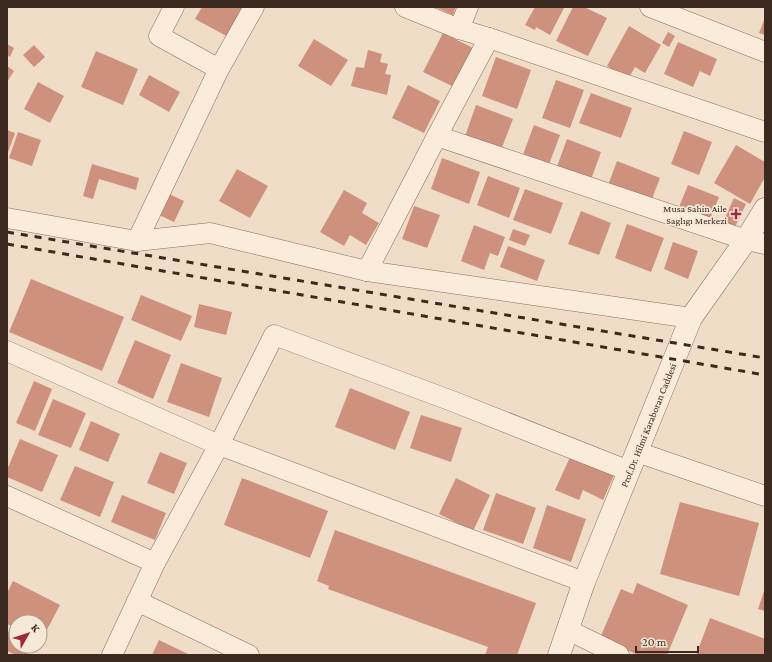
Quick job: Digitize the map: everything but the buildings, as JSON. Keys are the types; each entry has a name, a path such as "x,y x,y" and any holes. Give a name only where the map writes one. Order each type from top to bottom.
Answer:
{"street":[{"path":"174,7 159,36 219,68"},
{"path":"137,241 219,68 254,7"},
{"path":"405,7 459,29 490,38 765,132"},
{"path":"459,29 468,7"},
{"path":"650,7 765,52"},
{"path":"367,271 490,38"},
{"path":"437,136 755,242"},
{"name":"Prof.Dr. Hilmi Karaboran Caddesi","path":"559,655 584,582 691,318 755,242 765,210"},
{"path":"7,218 137,241 210,234 367,271 691,318"},
{"path":"112,655 155,563 219,445 274,335 452,401 633,461 765,496"},
{"path":"7,351 219,445 584,582"},
{"path":"7,496 155,563"},
{"path":"137,601 249,655"},
{"path":"568,630 619,655"}],"railway":[{"path":"7,232 765,358"},
{"path":"7,244 765,375"}],"place":[{"name":"Musa Sahin Aile Saglıgı Merkezi","path":"736,214"}]}
